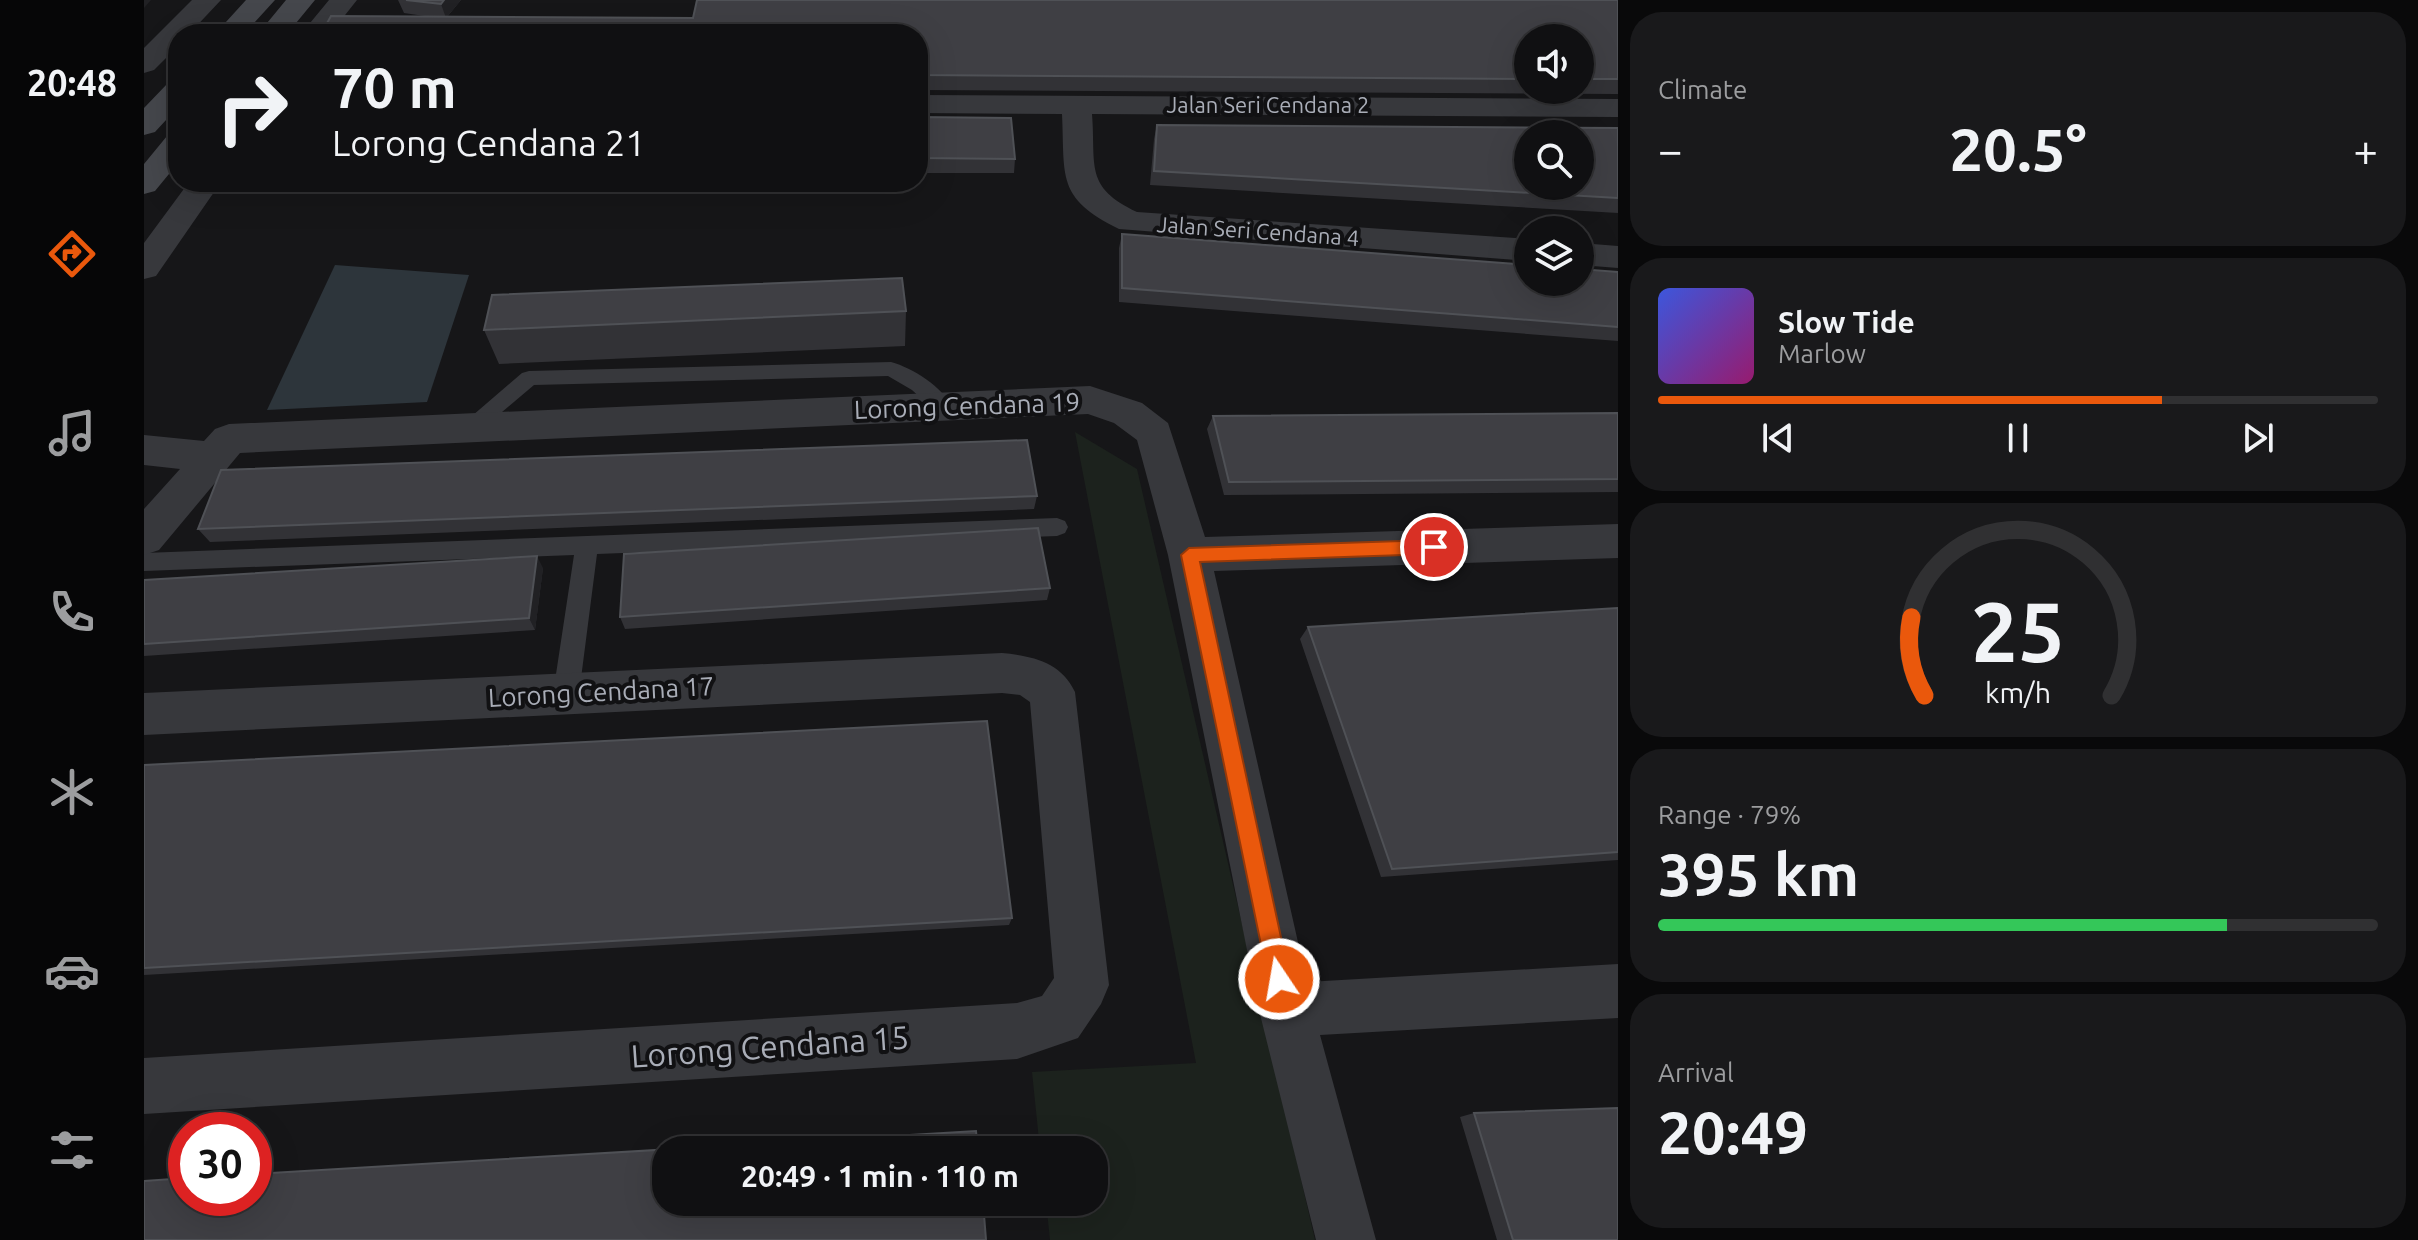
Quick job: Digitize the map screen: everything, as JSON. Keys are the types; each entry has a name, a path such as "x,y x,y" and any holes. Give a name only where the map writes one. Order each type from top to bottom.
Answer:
{"street":[{"path":"183,24 207,0"},
{"path":"238,24 261,0"},
{"path":"281,24 301,0"},
{"path":"323,24 343,0"},
{"path":"144,64 168,40"},
{"path":"144,126 168,103"},
{"name":"Jalan Seri Cendana 2","path":"928,104 1618,108"},
{"name":"Jalan Seri Cendana 4","path":"1076,104 1081,182 1100,207 1131,222 1514,249"},
{"path":"144,184 168,155"},
{"path":"144,268 198,192"},
{"path":"1594,255 1618,257"},
{"name":"Lorong Cendana 19","path":"144,450 222,448 469,428 1090,400 1128,413 1154,433 1189,555 1286,1010 1346,1240"},
{"path":"144,538 222,448"},
{"path":"1189,555 1618,541"},
{"name":"Lorong Cendana 17","path":"144,714 1002,673 1030,676 1052,692"},
{"name":"Lorong Cendana 15","path":"144,1086 1017,1031 1059,1019 1082,985 1052,692"},
{"path":"1286,1010 1618,991"}],"lane":[{"path":"144,562 1057,527"},
{"path":"566,694 587,543"}],"shaded area":[{"path":"335,265 469,275 427,402 267,410"},
{"path":"1075,432 1137,469 1315,1240 1050,1240 1047,1216 1108,1216 1108,1136 1039,1136 1032,1072 1196,1063"}],"building":[{"path":"406,0 444,0 441,4"},
{"path":"697,0 1618,0 1618,79 1594,79 1594,24 1514,24 1514,79 928,75 928,24 327,24 331,16 693,18"},
{"path":"928,117 1011,118 1015,159 928,158"},
{"path":"1157,125 1514,127 1514,192 1154,171"},
{"path":"1594,128 1618,128 1618,198 1594,197"},
{"path":"1122,234 1514,264 1514,296 1594,296 1594,270 1618,272 1618,327 1122,288"},
{"path":"902,278 906,311 484,330 492,295"},
{"path":"1618,413 1618,479 1229,482 1213,416"},
{"path":"1027,440 1037,496 198,529 221,470"},
{"path":"1038,528 1050,588 620,617 624,554"},
{"path":"537,556 529,618 144,644 144,580"},
{"path":"1618,608 1618,852 1392,869 1308,627"},
{"path":"987,721 1012,918 144,968 144,765"},
{"path":"1618,1108 1618,1240 1513,1240 1474,1113"},
{"path":"976,1131 977,1136 892,1136"},
{"path":"652,1150 652,1216 984,1216 986,1240 144,1240 144,1181 168,1179 168,1216 272,1216 272,1173"}],"route":[{"path":"1279,979 1189,555 1434,547"}]}
